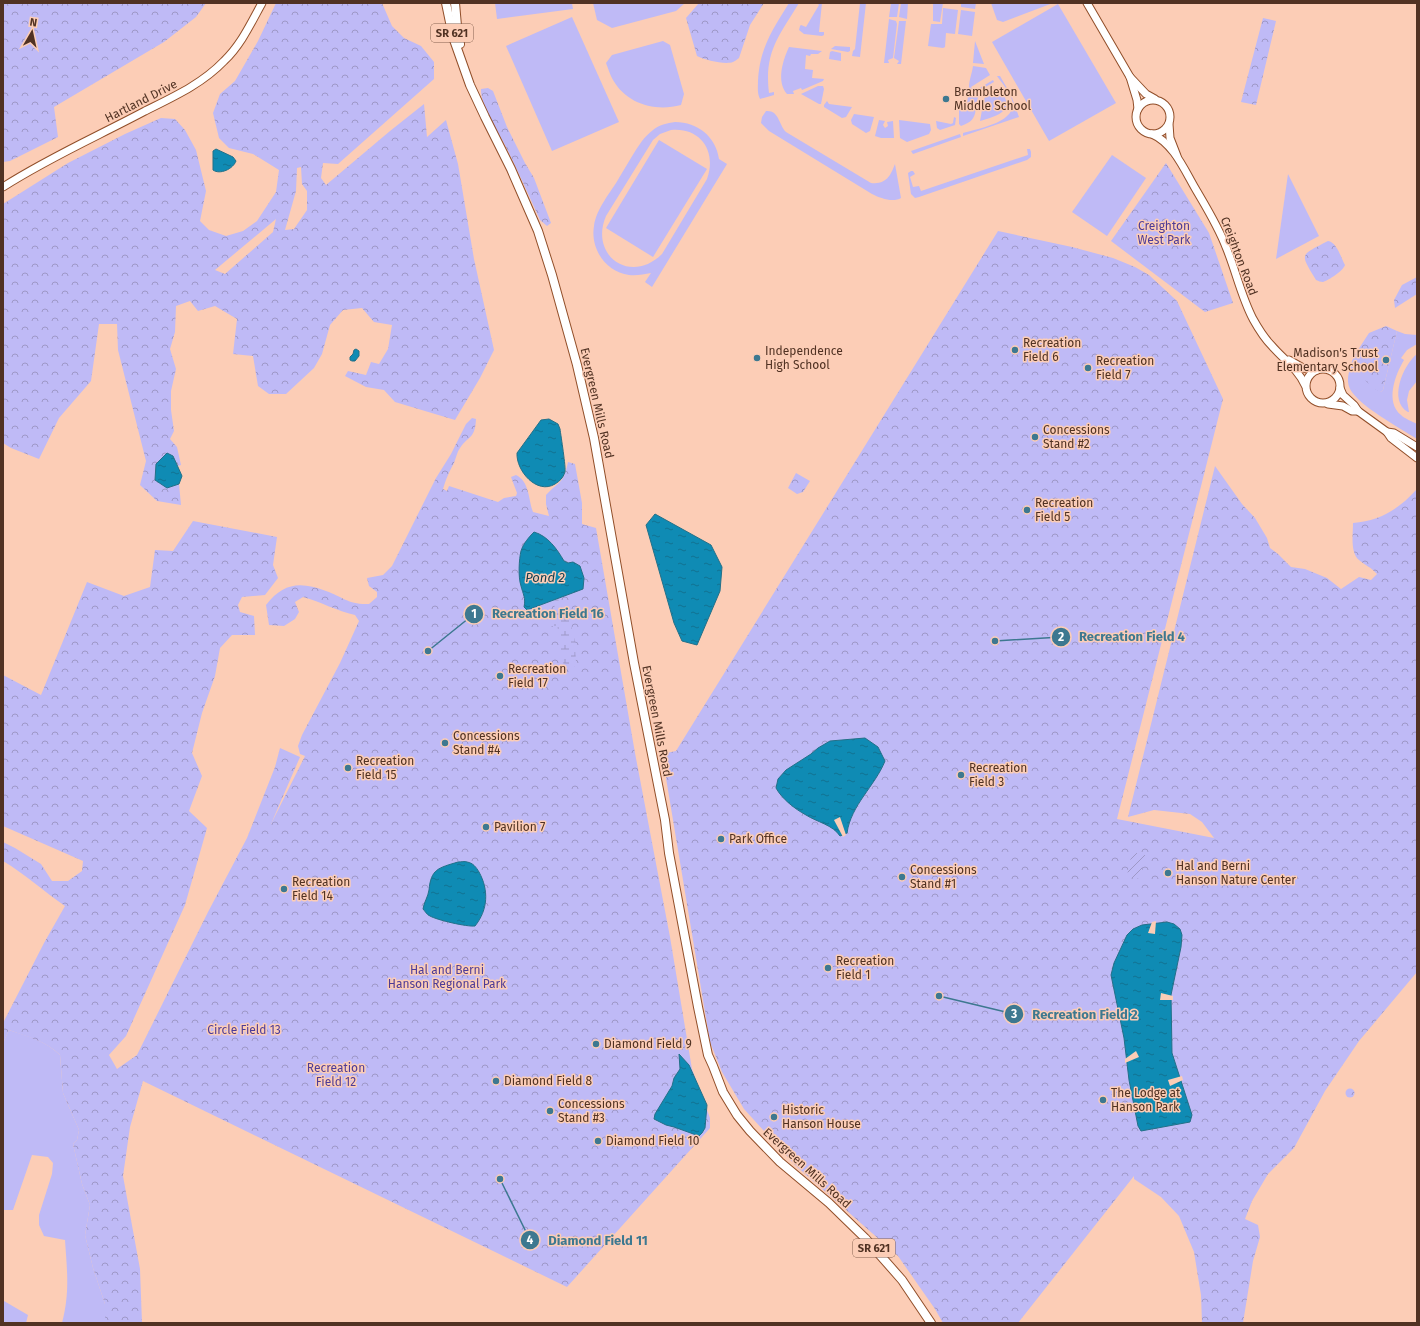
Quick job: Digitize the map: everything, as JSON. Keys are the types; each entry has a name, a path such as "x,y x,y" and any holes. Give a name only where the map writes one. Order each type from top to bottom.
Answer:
{"main road":[{"name":"Evergreen Mills Road","path":"446,3 453,37 470,85 511,169 538,231 577,365 594,438 634,663 665,820 669,853 708,1055 723,1092 737,1115 750,1131 780,1162 829,1203 865,1238 902,1280 931,1323"},
{"name":"Evergreen Mills Road","path":"455,4 462,62"}],"street":[{"name":"Hartland Drive","path":"3,187 44,163 181,93 210,74 234,49 262,3"},
{"name":"Creighton Road","path":"1087,3 1130,77 1138,100 1136,115 1138,125 1146,132 1158,137 1164,142 1179,162 1224,241 1246,304 1261,333 1301,377 1311,400 1321,404 1335,404 1343,406 1360,413"},
{"name":"Creighton Road","path":"1130,77 1146,94 1154,100 1161,101 1168,108 1170,118 1170,138 1179,162"},
{"path":"1138,109 1145,102 1154,100"},
{"path":"1152,134 1162,132 1169,124"},
{"name":"Creighton Road","path":"1282,356 1303,368 1317,370 1324,369 1333,373 1339,381 1343,394 1360,413 1387,432 1391,438 1417,458"},
{"path":"1305,385 1309,376 1317,370"},
{"path":"1321,404 1334,400 1340,388"},
{"name":"Creighton Road","path":"1387,432 1394,433 1417,447"}],"green space":[{"path":"3,3 206,3 196,17 164,42 54,107 58,137 10,161 3,162"},
{"path":"276,3 382,3 392,26 404,38 421,46 434,62 434,79 338,164 323,163 321,178 326,185 424,104 427,137 446,120 458,164 474,259 494,350 480,378 455,420 395,402 384,390 366,387 345,376 348,371 366,375 371,362 379,364 388,349 392,325 374,322 362,308 343,310 330,325 322,354 314,368 286,394 269,394 258,386 253,356 233,354 237,319 215,306 198,311 190,301 176,306 175,332 170,349 176,369 171,391 171,410 174,431 170,439 177,447 181,465 178,466 173,456 167,488 179,484 181,505 157,501 140,485 146,461 118,350 117,324 99,324 91,381 59,418 39,459 11,448 3,443 3,204 68,163 125,134 161,118 175,119 185,130 196,150 206,191 200,221 209,230 226,236 243,231 257,221 276,192 279,170 253,154 229,148 219,138 213,113 220,94 235,81 258,41","holes":["301,167 302,184 307,191 307,210 294,229 285,230 296,191 297,168","276,219 273,232 225,274 215,270"]},
{"path":"495,3 572,3 573,9 497,19"},
{"path":"593,3 685,3 676,11 612,28 597,20"},
{"path":"699,3 764,3 750,25 739,58 735,61 729,63 720,62 697,56 686,18"},
{"path":"789,3 799,3 779,35 771,55 768,79 769,93 774,92 774,95 760,99 758,92 758,81 761,58 772,31"},
{"path":"817,3 822,3 819,32 824,32 824,35 804,34 799,30 800,26 806,27 819,5"},
{"path":"860,3 866,3 860,57 852,56 855,49"},
{"path":"891,3 899,3 897,17 889,17"},
{"path":"901,3 908,3 907,19 899,17"},
{"path":"933,3 943,3 940,22 933,21"},
{"path":"961,3 976,3 975,9 961,7"},
{"path":"991,3 1053,3 1003,22 997,20"},
{"path":"1058,4 1116,103 1049,141 992,42"},
{"path":"943,8 958,10 955,34 946,33 945,47 943,48 928,46 931,24 942,24"},
{"path":"961,10 975,12 972,36 958,34"},
{"path":"572,17 619,122 552,151 506,46"},
{"path":"1263,18 1276,21 1256,105 1241,102"},
{"path":"889,19 896,21 897,24 893,58 888,60 889,63 884,63"},
{"path":"899,21 906,21 901,64 897,64 899,61 894,58"},
{"path":"663,41 670,45 684,94 681,105 671,107 642,104 626,95 612,78 606,63 612,55"},
{"path":"975,41 984,64 973,63"},
{"path":"835,46 850,47 850,51 848,52 831,49"},
{"path":"789,47 822,51 818,54 811,54 810,56 806,55 805,69 813,70 812,78 824,79 823,81 802,90 801,88 793,91 794,94 787,94 781,77 783,64"},
{"path":"830,52 841,53 841,61 829,59"},
{"path":"973,66 986,68 990,75 971,87 972,89 969,91 970,81"},
{"path":"997,76 1000,76 1011,95 1019,117 963,136 963,133 987,127 1003,119 1009,114 1012,108 1012,100"},
{"path":"993,80 994,82 987,86 978,97 976,112 972,120 961,126 959,124 959,110 967,105 968,95"},
{"path":"818,86 823,86 824,89 821,104 801,94"},
{"path":"488,88 493,91 507,127 534,178 551,223 547,226 540,220 503,141 490,119 481,89"},
{"path":"994,91 1003,95 1007,103 1006,108 999,114 980,121 984,99 988,93"},
{"path":"827,101 829,104 852,107 846,117 842,118 824,107"},
{"path":"766,111 770,111 776,115 786,132 871,183 885,181 890,175 895,164 901,198 890,200 872,194 769,131 761,123 762,117"},
{"path":"854,114 874,117 870,131 866,133 852,124 851,120"},
{"path":"954,117 956,118 955,125 940,130 937,128 936,121 951,124 953,123"},
{"path":"879,120 885,121 883,125 885,128 888,126 887,122 893,121 894,138 881,138 875,136"},
{"path":"899,120 930,124 931,130 929,134 907,142 900,138"},
{"path":"675,122 691,125 704,132 714,144 719,159 727,164 652,287 645,282 651,273 629,275 621,273 613,269 601,258 597,251 593,235 594,226 601,207 642,141 655,128 663,124","holes":["671,130 682,130 698,137 704,143 710,160 710,169 707,179 662,254 650,263 638,267 626,266 616,262 608,254 603,243 602,230 606,216 653,140 660,134"]},
{"path":"960,134 961,137 913,154 911,151"},
{"path":"659,140 707,169 653,257 606,228"},
{"path":"1027,149 1030,149 1031,157 1027,160 919,197 915,198 911,194 908,173 911,171 915,174 910,177 913,187 919,186 921,191 1028,155"},
{"path":"1112,155 1146,178 1107,236 1072,212"},
{"name":"Creighton West Park","path":"1166,163 1209,233 1233,303 1205,312 1111,241"},
{"path":"1288,174 1319,236 1276,259"},
{"path":"998,231 1072,247 1113,258 1135,267 1149,275 1177,301 1223,399 1117,819 1214,838 1202,822 1190,814 1154,810 1128,817 1215,466 1242,504 1255,518 1267,538 1270,548 1291,567 1305,569 1327,578 1341,589 1359,577 1371,580 1377,574 1359,560 1354,553 1353,523 1372,520 1388,513 1396,508 1417,489 1417,972 1359,1041 1325,1091 1294,1148 1268,1174 1252,1201 1245,1219 1258,1225 1260,1237 1253,1261 1243,1323 1202,1323 1201,1295 1194,1252 1179,1216 1161,1197 1134,1179 1134,1176 1018,1323 943,1323 898,1256 795,1165 744,1109 722,1072 710,1042 662,754 676,751"},
{"path":"1328,241 1334,244 1345,265 1336,275 1326,281 1321,282 1316,280 1307,265 1305,256 1307,253"},
{"path":"1417,277 1417,294 1395,308 1394,300 1402,285"},
{"path":"1386,326 1397,331 1383,390 1381,392 1373,388 1360,375 1356,358 1351,364 1354,356 1369,333"},
{"path":"1397,331 1405,334 1417,335 1417,344 1407,350 1401,358 1404,360 1397,373 1393,388 1393,403 1396,410 1407,419 1417,424 1417,439 1391,423 1362,402 1350,389 1348,381 1352,364 1356,357 1381,392 1383,390"},
{"path":"1417,354 1417,381 1409,391 1407,400 1408,412 1402,407 1398,392 1407,366"},
{"name":"Hal and Berni Hanson Regional Park","path":"472,418 476,419 473,434 458,451 443,489 447,491 449,486 498,502 504,498 516,496 517,493 511,477 516,475 521,478 526,486 533,512 549,516 546,504 546,495 563,479 568,462 575,464 582,503 582,524 596,528 635,753 670,937 692,1069 710,1118 710,1128 567,1287 143,1081 130,1127 123,1176 140,1269 142,1323 105,1323 105,1304 93,1268 85,1235 90,1205 82,1184 73,1144 77,1140 79,1130 63,1093 60,1055 55,1050 43,1043 9,1030 3,1043 3,1023 44,943 65,906 19,871 3,861 3,842 41,864 52,881 68,881 82,871 83,861 3,826 3,675 41,695 87,582 124,596 150,587 155,550 173,551 193,521 277,537 273,565 278,578 265,595 242,597 238,605 240,612 254,616 255,635 232,635 220,648 215,676 202,713 192,753 202,776 189,811 207,828 185,905 126,1036 109,1055 117,1069 137,1055 208,912 247,838 275,767 280,748 300,757 271,824 305,756 300,754 298,746 302,735 340,663 359,621 355,615 303,597 295,602 299,612 295,619 284,626 269,625 266,605 279,592 286,588 300,585 317,588 346,600 362,604 369,604 377,597 377,592 369,586 367,578 383,575 392,566 436,478 451,454 466,424"},
{"path":"796,473 810,481 803,492 797,494 788,488"},
{"path":"558,599 565,616 569,616 570,620 568,624 571,625 575,641 576,664 573,668 564,666 559,646 559,639 555,633 558,628 556,626 552,626 553,621 551,614 556,611 553,601"},
{"path":"1132,852 1145,855 1140,879 1127,876"},
{"path":"9,1030 49,1046 60,1055 63,1093 79,1130 77,1140 73,1144 82,1184 90,1205 85,1235 93,1268 105,1304 105,1323 62,1323 65,1312 67,1291 65,1240 44,1236 39,1225 39,1215 52,1174 53,1163 48,1157 32,1155 13,1210 3,1210 3,1043"},
{"path":"1350,1088 1355,1093 1350,1098 1345,1093"},
{"path":"4,1301 28,1315 26,1323 3,1323"}],"water":[{"path":"216,149 233,157 236,161 229,169 219,172 213,170 213,151"},
{"path":"356,349 359,351 359,356 355,361 352,361 350,360 350,357"},
{"path":"549,419 558,424 560,429 565,472 558,482 548,487 535,484 524,474 520,467 517,453 541,420"},
{"path":"167,453 173,456 182,476 179,484 167,488 155,480 156,464"},
{"path":"655,514 711,545 722,567 720,591 697,645 682,641 674,623 646,525"},
{"name":"Pond 2","path":"534,532 548,540 564,561 568,563 573,562 580,566 584,578 583,589 527,610 524,607 525,604 520,582 520,559 523,546"},
{"path":"865,738 878,747 885,761 881,770 853,813 847,833 840,836 829,826 802,813 785,800 776,788 778,779 786,770 830,741"},
{"path":"458,862 471,863 474,866 479,872 486,893 483,913 475,926 439,919 427,914 423,909 434,873 445,866"},
{"path":"1167,922 1174,924 1180,929 1182,935 1171,995 1172,1053 1192,1115 1190,1122 1141,1131 1138,1126 1129,1080 1124,1038 1111,975 1114,963 1127,935 1133,929 1142,925"},
{"path":"679,1054 689,1065 707,1105 705,1128 699,1136 666,1125 654,1119 655,1114 672,1086 674,1078 680,1069"}],"pier":[{"path":"840,817 846,835 843,837 834,820"},
{"path":"1156,921 1155,934 1148,933 1152,922"},
{"path":"1161,993 1173,996 1173,1000 1160,1000"},
{"path":"1136,1051 1139,1057 1125,1063 1125,1059"},
{"path":"1182,1076 1183,1080 1170,1086 1168,1080"}],"place":[{"name":"Brambleton Middle School","path":"946,99"},
{"name":"Recreation Field 6","path":"1015,350"},
{"name":"Independence High School","path":"757,358"},
{"name":"Madison's Trust Elementary School","path":"1386,360"},
{"name":"Recreation Field 7","path":"1088,368"},
{"name":"Concessions Stand #2","path":"1035,437"},
{"name":"Recreation Field 5","path":"1027,510"},
{"name":"Recreation Field 4","path":"995,641"},
{"name":"Recreation Field 16","path":"428,651"},
{"name":"Recreation Field 17","path":"500,676"},
{"name":"Concessions Stand #4","path":"445,743"},
{"name":"Recreation Field 15","path":"348,768"},
{"name":"Recreation Field 3","path":"961,775"},
{"name":"Pavilion 7","path":"486,827"},
{"name":"Park Office","path":"721,839"},
{"name":"Hal and Berni Hanson Nature Center","path":"1168,873"},
{"name":"Concessions Stand #1","path":"902,877"},
{"name":"Recreation Field 14","path":"284,889"},
{"name":"Recreation Field 1","path":"828,968"},
{"name":"Recreation Field 2","path":"939,996"},
{"name":"Diamond Field 9","path":"596,1044"},
{"name":"Diamond Field 8","path":"496,1081"},
{"name":"The Lodge at Hanson Park","path":"1103,1100"},
{"name":"Concessions Stand #3","path":"550,1111"},
{"name":"Historic Hanson House","path":"774,1117"},
{"name":"Diamond Field 10","path":"598,1141"},
{"name":"Diamond Field 11","path":"500,1179"}],"park label":[{"name":"Circle Field 13","path":"244,1030"},
{"name":"Recreation Field 12","path":"336,1075"}]}
